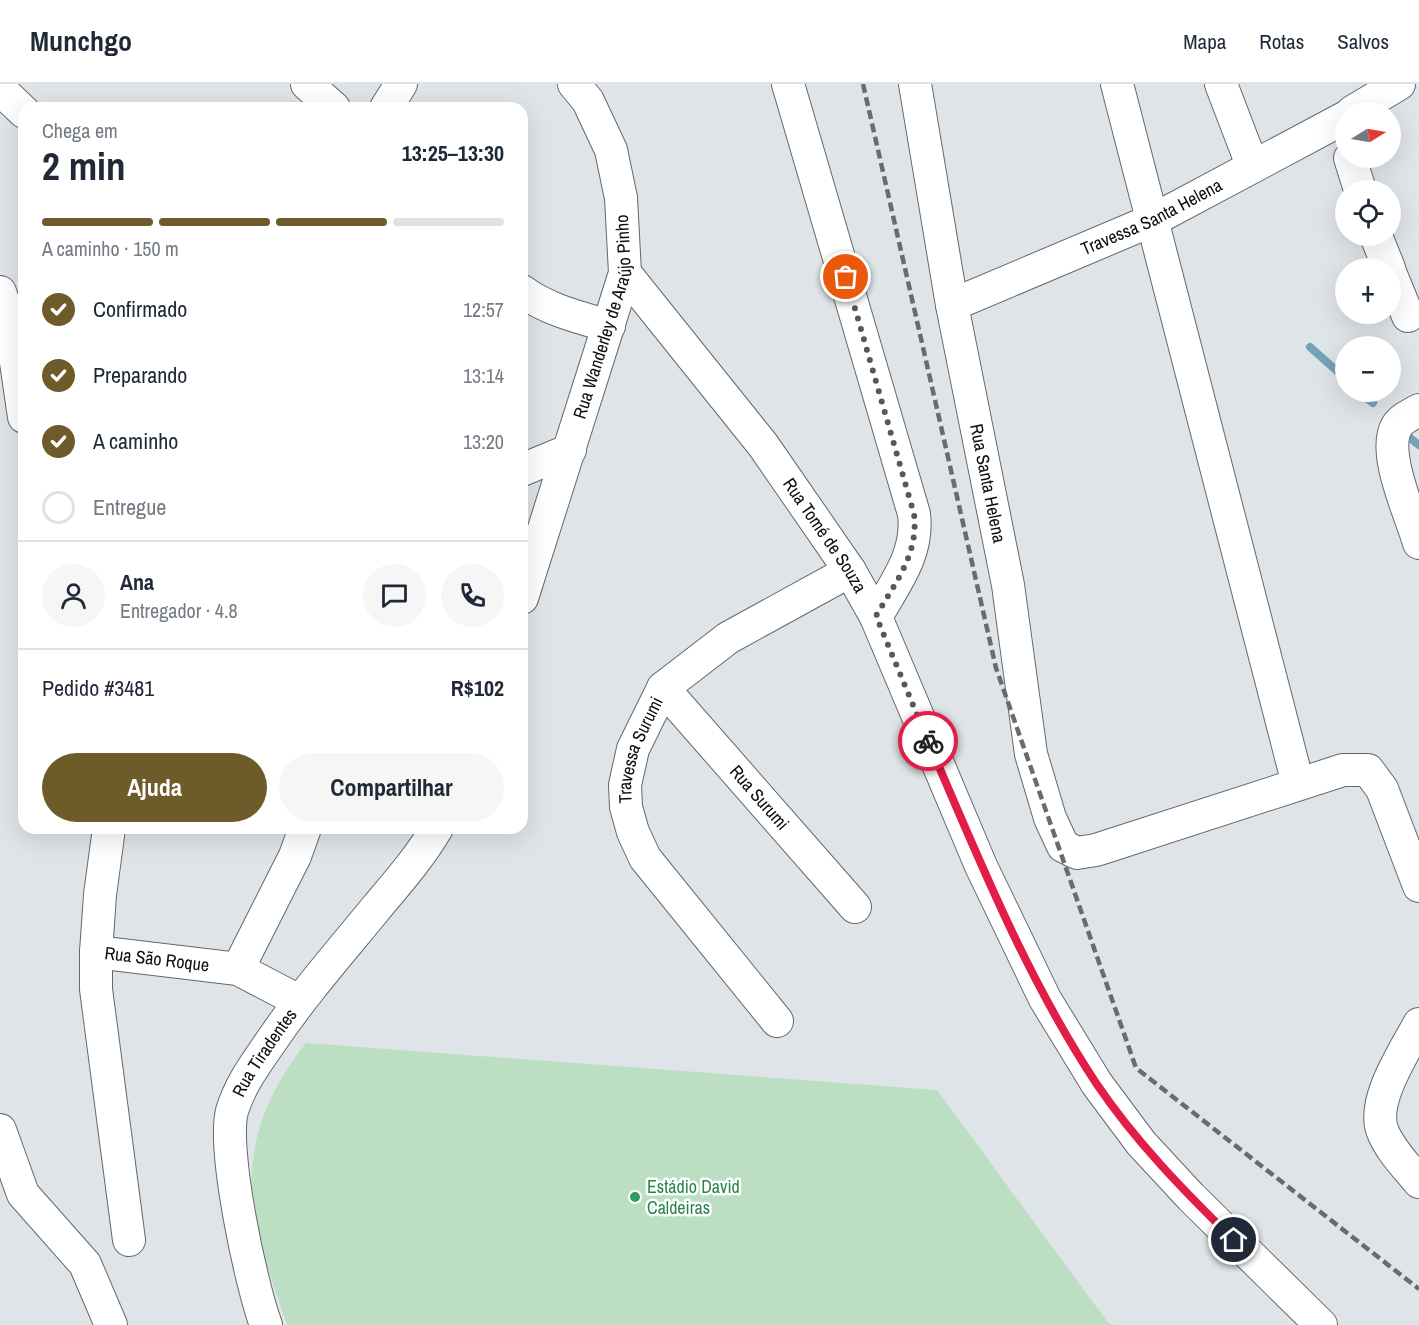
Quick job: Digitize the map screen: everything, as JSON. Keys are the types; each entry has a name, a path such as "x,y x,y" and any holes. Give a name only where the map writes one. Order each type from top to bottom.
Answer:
{"street":[{"path":"307,84 327,102"},
{"path":"390,102 401,84"},
{"name":"Rua Wanderley de Araújo Pinho","path":"570,450 625,273 621,198 610,150 588,101 574,84"},
{"path":"788,84 914,514 916,532 909,559 876,616"},
{"name":"Rua Santa Helena","path":"915,84 952,305 1008,585 1031,754 1039,786 1063,846 1077,853 1096,850 1298,784"},
{"path":"1117,84 1298,784 1343,770 1368,770 1382,789 1419,886"},
{"path":"1221,84 1252,165"},
{"name":"Travessa Santa Helena","path":"1375,102 1399,84"},
{"path":"0,89 18,106"},
{"name":"Travessa Santa Helena","path":"952,305 1153,220 1252,165 1335,128"},
{"name":"Rua Tomé de Souza","path":"625,273 763,445 850,571 876,616 981,866 1045,999 1097,1084 1141,1143 1191,1197 1321,1325"},
{"path":"0,292 10,321 18,376"},
{"path":"528,296 537,303 561,312 609,326"},
{"path":"1401,298 1408,315"},
{"path":"1419,410 1397,425 1392,443 1400,482 1419,543"},
{"path":"528,468 570,450"},
{"path":"528,580 570,450"},
{"name":"Travessa Surumi","path":"777,1021 645,858 633,832 626,807 625,784 633,749 663,688 728,638 850,571"},
{"name":"Rua Surumi","path":"663,688 855,907"},
{"name":"Rua São Roque","path":"109,834 100,895 96,952 238,969 299,1001"},
{"path":"238,969 295,856 303,834"},
{"name":"Rua Tiradentes","path":"266,1325 243,1233 230,1142 231,1113 247,1077 299,1001 412,864 433,834"},
{"path":"96,952 100,1022 129,1240"},
{"path":"1419,1024 1396,1067 1379,1114 1383,1133 1419,1182"},
{"path":"0,1130 23,1194 85,1264 111,1325"}],"green space":[{"name":"Estádio David Caldeiras","path":"306,1043 937,1090 1109,1324 1116,1325 287,1325 266,1265 260,1240 253,1202 252,1177 254,1153 267,1107 291,1064"}],"waterway":[{"path":"1310,347 1335,369"},
{"path":"1410,438 1419,445"}],"railway":[{"path":"863,84 996,668 1136,1068 1419,1289"}],"way so far":[{"path":"846,277 914,514 916,532 909,559 876,616 928,741"}],"place":[{"name":"Estádio David Caldeiras","path":"635,1197"}],"route":[{"path":"928,741 981,866 1045,999 1097,1084 1141,1143 1234,1240"}]}
